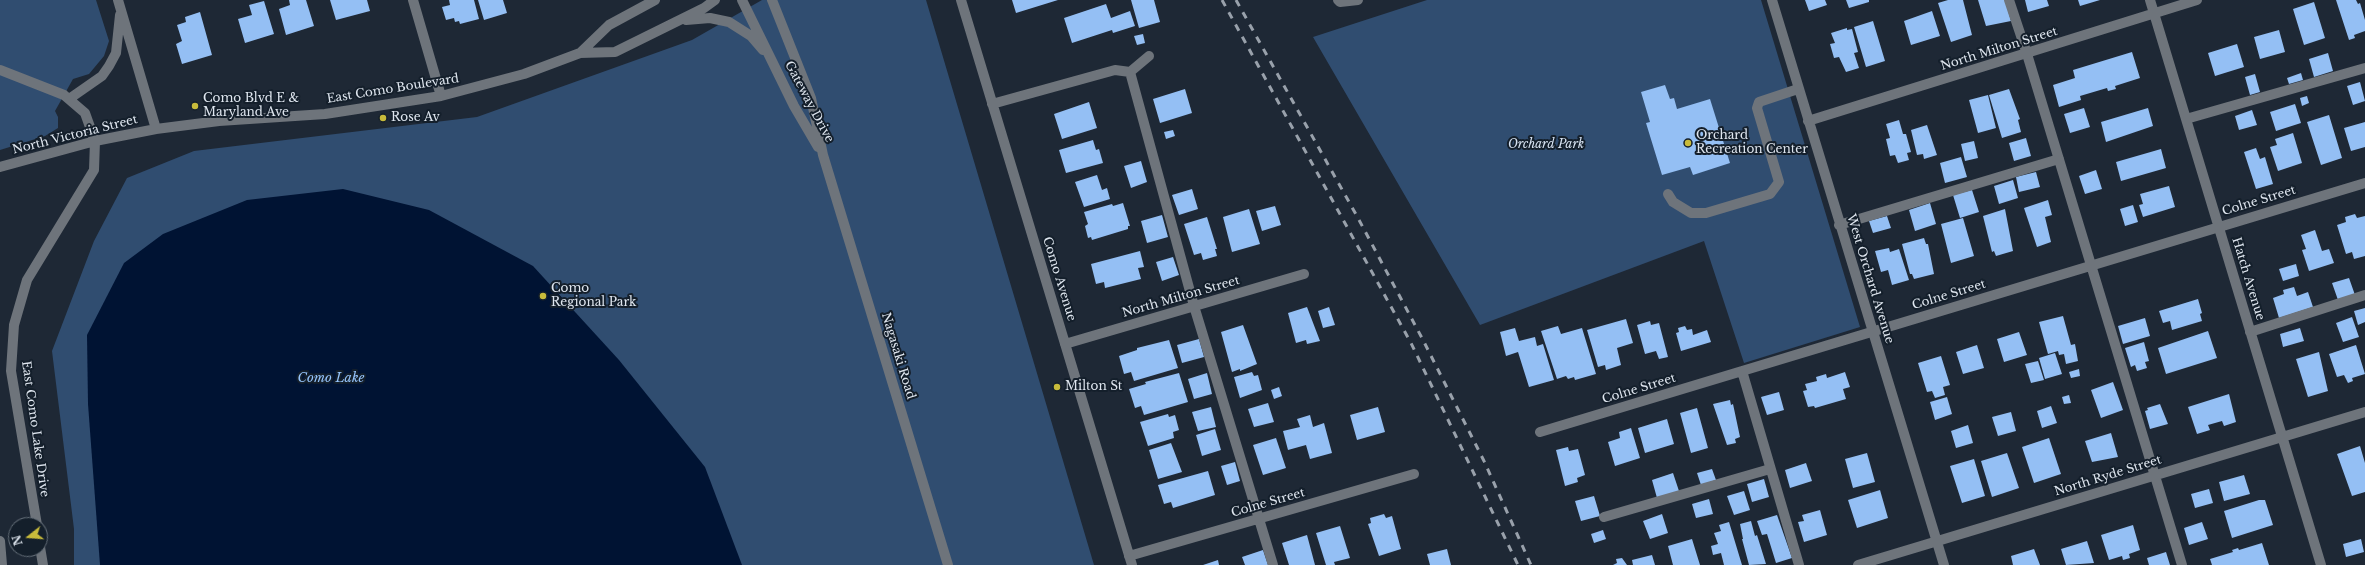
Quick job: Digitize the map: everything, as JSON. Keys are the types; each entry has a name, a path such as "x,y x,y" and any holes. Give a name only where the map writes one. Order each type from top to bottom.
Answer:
{"street":[{"path":"413,0 441,96"},
{"name":"East Como Boulevard","path":"580,53 609,25 654,0"},
{"name":"East Como Boulevard","path":"156,129 219,121 325,114 441,96 524,74 580,53 616,52 704,8 714,0"},
{"name":"Gateway Drive","path":"742,0 794,106 823,155"},
{"name":"Gateway Drive","path":"772,0 811,98 823,155"},
{"name":"Como Avenue","path":"962,0 1130,561"},
{"path":"1339,1 1358,0"},
{"path":"2009,0 2027,54 2182,565"},
{"name":"Hatch Avenue","path":"2150,0 2321,565"},
{"name":"North Milton Street","path":"1808,121 2197,0"},
{"name":"West Orchard Avenue","path":"1776,1 1798,88 1944,565"},
{"path":"69,100 102,76 116,53 119,4"},
{"path":"119,4 156,129"},
{"path":"676,21 710,18 729,22 751,36 772,59"},
{"path":"992,104 1115,70 1130,72 1148,56"},
{"path":"2186,119 2365,68"},
{"path":"0,70 64,95 85,113 95,141"},
{"path":"1130,72 1194,306 1273,565"},
{"path":"1668,194 1674,202 1691,213 1706,213 1770,194 1779,182 1757,108 1759,102 1798,88"},
{"name":"North Victoria Street","path":"0,167 95,141 156,129"},
{"name":"East Como Lake Drive","path":"36,517 11,371 14,325 27,280 94,170 95,141"},
{"name":"Nagasaki Road","path":"823,155 948,565"},
{"path":"1839,225 2059,159"},
{"name":"Colne Street","path":"1540,432 2218,226 2365,183"},
{"name":"North Milton Street","path":"1065,344 1304,274"},
{"path":"2250,332 2365,295"},
{"path":"1742,371 1799,565"},
{"name":"North Ryde Street","path":"1858,565 2365,412"},
{"path":"1604,517 1770,469"},
{"name":"Colne Street","path":"1130,561 1259,520 1414,474"},
{"path":"0,541 2,565"}],"green space":[{"path":"0,0 96,0 109,41 104,56 89,74 73,79 55,111 58,117 58,128 45,136 0,150"},
{"name":"Como Regional Park","path":"762,0 926,0 1094,565 74,565 74,529 52,351 94,241 127,178 194,151 477,117 692,40"},
{"name":"Orchard Park","path":"1427,0 1761,0 1860,327 1744,363 1704,241 1480,325 1313,37"}],"water":[{"name":"Como Lake","path":"343,189 429,210 533,266 619,360 705,467 742,565 100,565 88,404 87,335 124,263 163,234 247,200"}],"building":[{"path":"289,0 306,0 314,26 286,35 279,9 290,5"},
{"path":"330,0 367,0 370,11 336,20"},
{"path":"449,0 474,0 479,19 460,24 459,21 455,22 454,18 446,20 442,7 450,5"},
{"path":"478,0 503,0 507,13 484,20"},
{"path":"1012,0 1058,0 1016,13"},
{"path":"1131,0 1154,0 1160,22 1139,28"},
{"path":"1805,0 1825,0 1827,5 1809,11"},
{"path":"1846,0 1869,0 1869,2 1849,8"},
{"path":"1948,0 1963,0 1972,35 1951,42 1938,3"},
{"path":"1978,0 2005,0 2011,21 1986,26"},
{"path":"2025,0 2047,0 2049,6 2028,12"},
{"path":"2078,0 2100,0 2080,6"},
{"path":"2336,0 2356,0 2358,4 2360,3 2365,20 2365,31 2354,35 2355,38 2349,40"},
{"path":"264,1 274,34 245,43 238,19 252,15 249,5"},
{"path":"2314,2 2325,38 2304,45 2293,9"},
{"path":"1106,4 1111,18 1130,11 1135,26 1113,33 1112,30 1072,43 1064,18"},
{"path":"1932,11 1940,36 1911,45 1904,21"},
{"path":"200,12 212,55 182,64 176,44 182,41 177,25 186,22 185,17"},
{"path":"1873,21 1885,61 1866,67 1854,27"},
{"path":"1847,28 1847,30 1852,29 1858,52 1854,53 1859,68 1846,72 1839,57 1834,58 1830,44 1835,43 1831,33"},
{"path":"2279,30 2285,52 2260,59 2254,37"},
{"path":"1143,34 1145,43 1137,45 1134,36"},
{"path":"2237,44 2244,67 2215,76 2208,53"},
{"path":"2132,52 2140,78 2115,86 2116,89 2108,91 2107,88 2080,96 2081,100 2059,107 2053,85 2075,78 2073,70"},
{"path":"2328,53 2333,71 2314,77 2309,59"},
{"path":"2301,73 2303,80 2289,84 2287,78"},
{"path":"2255,74 2260,92 2250,95 2245,77"},
{"path":"2360,82 2365,101 2353,105 2347,86"},
{"name":"Orchard Recreation Center","path":"1665,85 1670,99 1674,98 1677,109 1710,99 1730,163 1693,175 1690,167 1662,175 1646,123 1650,122 1641,92"},
{"path":"1185,89 1192,113 1160,123 1153,99"},
{"path":"2009,89 2020,119 2018,120 2021,132 2002,138 1989,95"},
{"path":"1988,95 1996,128 1978,133 1969,100"},
{"path":"2307,96 2309,103 2302,106 2300,98"},
{"path":"1089,102 1097,128 1062,139 1054,114"},
{"path":"2295,104 2301,123 2276,131 2270,112"},
{"path":"2084,108 2090,127 2070,133 2064,114"},
{"path":"2148,108 2153,126 2106,142 2101,122"},
{"path":"2252,110 2257,125 2239,130 2235,116"},
{"path":"2329,115 2342,158 2321,165 2307,122"},
{"path":"1899,120 1903,134 1906,134 1911,152 1907,153 1909,160 1898,163 1895,155 1890,156 1886,139 1890,138 1886,124"},
{"path":"2365,122 2365,147 2351,151 2344,128"},
{"path":"1927,125 1937,155 1924,159 1923,154 1917,155 1911,130"},
{"path":"1173,130 1175,136 1166,139 1164,132"},
{"path":"2293,133 2302,163 2278,171 2270,147 2277,145 2275,139"},
{"path":"2026,138 2031,156 2014,161 2009,143"},
{"path":"1093,140 1096,150 1099,149 1103,163 1066,173 1059,150"},
{"path":"1974,141 1978,158 1965,161 1961,144"},
{"path":"2256,148 2260,159 2265,157 2273,184 2256,189 2244,152"},
{"path":"2161,149 2166,168 2121,181 2116,162"},
{"path":"1961,157 1967,177 1945,183 1940,163"},
{"path":"1141,161 1147,182 1131,188 1124,166"},
{"path":"2096,170 2102,189 2085,194 2079,176"},
{"path":"2036,172 2040,187 2019,192 2016,177"},
{"path":"1097,175 1102,190 1107,188 1110,199 1084,207 1075,182"},
{"path":"2013,180 2018,198 1999,204 1994,186"},
{"path":"2169,186 2175,207 2143,217 2139,205 2143,204 2140,194"},
{"path":"1192,189 1198,209 1179,215 1172,195"},
{"path":"1972,190 1979,212 1960,218 1953,195"},
{"path":"2048,200 2052,215 2045,217 2051,242 2037,247 2024,208"},
{"path":"1123,203 1130,226 1128,226 1128,229 1092,240 1091,237 1088,238 1085,226 1088,224 1084,212 1112,204 1113,206"},
{"path":"1930,203 1936,224 1915,231 1909,210"},
{"path":"2133,205 2138,222 2125,226 2120,209"},
{"path":"1275,206 1281,225 1262,231 1256,211"},
{"path":"1249,209 1260,244 1232,252 1223,217"},
{"path":"2005,209 2013,251 1996,256 1994,251 1992,252 1983,216"},
{"path":"2355,214 2357,218 2365,216 2365,256 2354,259 2352,252 2346,254 2337,225 2346,222 2345,217"},
{"path":"1162,215 1168,237 1147,243 1141,221"},
{"path":"1887,216 1891,228 1873,233 1869,221"},
{"path":"1207,217 1217,249 1215,249 1217,256 1203,260 1201,253 1194,255 1184,224"},
{"path":"1963,218 1974,256 1951,263 1941,224"},
{"path":"2315,230 2322,251 2329,249 2334,263 2309,271 2302,250 2306,249 2301,235"},
{"path":"1924,238 1926,244 1928,244 1934,274 1914,279 1912,274 1910,274 1902,244"},
{"path":"1889,248 1890,252 1899,249 1909,280 1892,285 1888,270 1881,272 1875,251"},
{"path":"1140,251 1144,267 1138,268 1141,279 1105,288 1104,282 1096,284 1091,264"},
{"path":"1173,257 1179,275 1162,281 1156,262"},
{"path":"2296,264 2299,276 2283,281 2279,269"},
{"path":"2349,278 2355,295 2338,300 2332,283"},
{"path":"2294,287 2297,296 2308,292 2313,307 2279,318 2273,298 2284,294 2283,290"},
{"path":"2198,299 2202,313 2200,314 2202,321 2172,330 2170,321 2163,323 2159,311"},
{"path":"1307,307 1320,341 1307,344 1306,340 1296,343 1288,313"},
{"path":"1329,307 1335,325 1323,328 1318,311"},
{"path":"2365,308 2365,322 2358,325 2354,311"},
{"path":"2063,316 2071,345 2075,344 2078,361 2066,364 2064,354 2059,355 2058,351 2048,354 2039,322"},
{"path":"2352,317 2359,337 2343,342 2336,323"},
{"path":"2145,318 2150,336 2123,344 2118,326"},
{"path":"1626,319 1633,343 1617,348 1621,365 1606,370 1605,365 1598,367 1587,330"},
{"path":"1650,321 1651,325 1659,323 1668,357 1659,359 1656,351 1645,354 1637,325"},
{"path":"1243,325 1257,364 1240,371 1240,369 1232,372 1221,332"},
{"path":"1558,326 1561,334 1582,328 1596,374 1575,380 1574,377 1568,379 1566,376 1557,379 1541,331"},
{"path":"1685,326 1687,330 1692,329 1693,335 1707,330 1711,342 1681,351 1676,333 1679,332 1678,328"},
{"path":"1515,328 1519,341 1535,337 1537,346 1543,344 1554,380 1529,387 1518,352 1506,356 1500,332"},
{"path":"2300,328 2304,341 2283,347 2280,334"},
{"path":"2208,331 2217,358 2166,374 2158,348"},
{"path":"2019,332 2027,355 2004,362 1997,339"},
{"path":"1199,339 1204,357 1182,363 1177,345"},
{"path":"1169,340 1178,368 1134,381 1131,372 1124,374 1119,356 1137,350 1137,348"},
{"path":"2144,342 2149,361 2145,362 2147,368 2137,371 2135,365 2131,367 2125,348"},
{"path":"1977,345 1984,368 1963,374 1956,352"},
{"path":"2356,345 2365,374 2352,378 2353,381 2348,383 2344,375 2337,377 2329,354"},
{"path":"2319,352 2328,391 2308,397 2296,359"},
{"path":"2055,353 2062,374 2045,379 2039,358"},
{"path":"1941,356 1950,385 1943,387 1945,395 1935,398 1932,391 1927,392 1918,363"},
{"path":"2038,361 2044,380 2031,383 2025,364"},
{"path":"2079,369 2080,376 2071,378 2069,372"},
{"path":"1252,372 1254,376 1258,375 1262,390 1240,398 1234,377"},
{"path":"1845,372 1850,387 1843,389 1846,399 1815,408 1814,406 1808,407 1803,391 1807,390 1805,384 1817,381 1816,377 1826,374 1827,378"},
{"path":"1179,373 1188,402 1144,415 1141,406 1135,408 1129,389 1146,384 1145,382"},
{"path":"1207,373 1212,394 1194,399 1188,379"},
{"path":"2113,382 2123,410 2101,418 2091,390"},
{"path":"1279,387 1282,396 1274,399 1271,390"},
{"path":"1779,392 1784,410 1767,415 1761,397"},
{"path":"2229,394 2236,422 2224,426 2222,421 2208,425 2210,430 2197,434 2188,407"},
{"path":"2069,395 2071,403 2064,404 2062,397"},
{"path":"1947,397 1952,414 1935,420 1930,402"},
{"path":"1730,400 1731,405 1733,404 1740,437 1735,439 1736,443 1727,445 1713,404"},
{"path":"1268,403 1274,422 1254,427 1248,409"},
{"path":"2160,404 2168,424 2150,429 2145,411 2148,410 2147,408"},
{"path":"2051,406 2057,423 2042,428 2037,411"},
{"path":"1211,407 1216,427 1198,431 1192,412"},
{"path":"1378,407 1385,432 1357,440 1350,415"},
{"path":"1697,408 1708,448 1691,453 1680,413"},
{"path":"2011,412 2016,431 1998,436 1992,417"},
{"path":"1168,414 1169,417 1175,415 1179,430 1173,432 1174,438 1148,446 1140,422"},
{"path":"1310,415 1313,427 1324,423 1332,453 1310,459 1306,445 1288,450 1283,431 1300,427 1297,419"},
{"path":"1667,419 1674,444 1645,453 1638,428"},
{"path":"1968,425 1973,443 1956,448 1951,431"},
{"path":"1631,428 1640,458 1615,466 1608,442 1620,438 1619,432"},
{"path":"1215,429 1221,450 1202,456 1196,435"},
{"path":"2111,433 2118,457 2092,462 2085,441"},
{"path":"1276,438 1286,468 1263,475 1253,445"},
{"path":"2049,438 2061,474 2034,483 2022,447"},
{"path":"1171,443 1182,472 1158,479 1149,450"},
{"path":"2360,446 2365,463 2365,492 2352,496 2337,454"},
{"path":"1568,447 1569,451 1578,449 1585,475 1577,478 1578,482 1565,486 1556,450"},
{"path":"1867,453 1875,482 1853,488 1845,459"},
{"path":"2007,453 2019,488 1992,497 1981,461"},
{"path":"1974,459 1985,496 1962,503 1950,466"},
{"path":"1235,462 1240,481 1227,485 1221,466"},
{"path":"1806,463 1812,481 1790,488 1785,470"},
{"path":"1712,469 1716,480 1701,485 1697,473"},
{"path":"1208,471 1215,495 1173,508 1171,502 1164,504 1158,485"},
{"path":"1673,473 1679,491 1657,498 1652,480"},
{"path":"2244,475 2250,494 2224,501 2219,482"},
{"path":"1764,479 1769,497 1752,502 1747,484"},
{"path":"2209,489 2213,503 2195,508 2191,494"},
{"path":"1880,490 1888,518 1857,528 1848,500"},
{"path":"1744,491 1750,510 1734,515 1727,496"},
{"path":"1594,496 1600,516 1581,521 1575,501"},
{"path":"1709,499 1713,514 1696,518 1692,504"},
{"path":"2259,500 2265,500 2273,525 2232,538 2224,511"},
{"path":"1820,510 1827,535 1804,542 1798,522 1804,521 1802,515"},
{"path":"1384,514 1386,518 1392,516 1401,549 1379,556 1368,524 1371,523 1370,518"},
{"path":"1662,514 1668,533 1650,539 1643,521"},
{"path":"1777,515 1792,558 1776,563 1767,534 1762,535 1757,521"},
{"path":"1751,521 1766,564 1749,565 1742,539 1740,524"},
{"path":"1729,522 1742,565 1724,565 1721,553 1713,555 1711,546 1718,544 1714,533 1721,531 1719,525"},
{"path":"2202,522 2208,539 2189,545 2184,528"},
{"path":"2133,525 2140,550 2129,554 2130,558 2123,560 2122,556 2109,560 2101,535"},
{"path":"1340,526 1350,558 1334,562 1335,565 1326,565 1316,533"},
{"path":"1603,530 1606,539 1594,543 1591,534"},
{"path":"1307,535 1315,565 1289,565 1282,543"},
{"path":"1692,539 1700,565 1673,565 1668,546"},
{"path":"2361,539 2364,552 2346,557 2343,544"},
{"path":"2087,541 2094,563 2066,565 2061,549"},
{"path":"2262,543 2269,565 2212,565 2210,559 2233,552 2232,550 2238,548 2239,550"},
{"path":"1447,549 1451,565 1430,565 1427,554"},
{"path":"2034,549 2040,565 2013,565 2011,556"},
{"path":"1263,550 1268,565 1245,565 1242,557"},
{"path":"2166,552 2170,565 2149,565 2147,558"},
{"path":"1652,555 1655,565 1633,565 1632,560"},
{"path":"1622,558 1627,565 1613,565 1617,563 1616,559"},
{"path":"1218,560 1219,565 1203,565"}],"railway":[{"path":"1222,0 1411,343 1518,565"},
{"path":"1236,0 1358,218 1423,340 1484,461 1531,565"}],"place":[{"name":"Como Blvd E & Maryland Ave","path":"195,106"},
{"name":"Rose Av","path":"383,118"},
{"name":"Orchard Recreation Center","path":"1688,143"},
{"name":"Como Regional Park","path":"543,296"},
{"name":"Milton St","path":"1057,387"}]}
